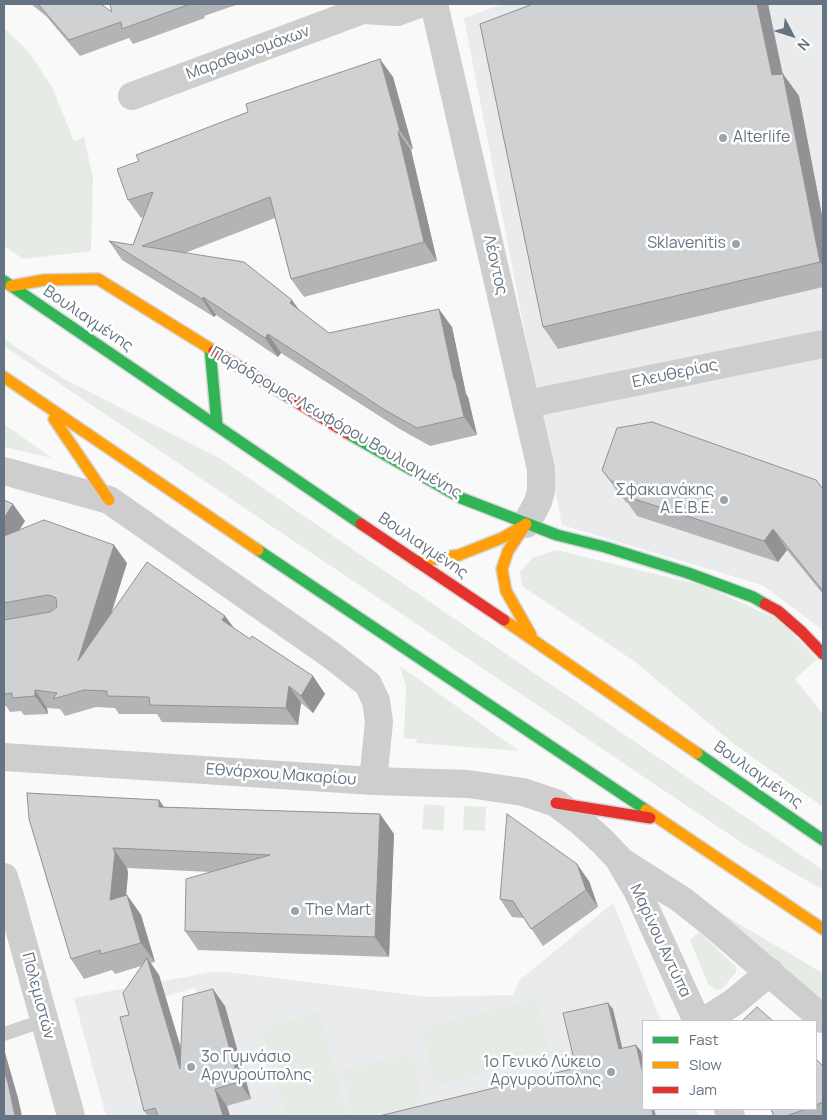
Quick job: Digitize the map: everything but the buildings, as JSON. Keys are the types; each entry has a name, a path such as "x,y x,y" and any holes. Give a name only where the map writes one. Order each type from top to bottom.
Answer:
{"main road":[{"name":"Παράδρομος Λεωφόρου Βουλιαγμένης","path":"8,284 44,280 98,279 368,446 461,498 557,535 605,547 688,573 753,598 778,611 823,654"},
{"name":"Βουλιαγμένης","path":"8,284 533,639 823,840"},
{"path":"210,350 216,426"},
{"path":"4,377 823,929"},
{"path":"46,407 108,500"},
{"path":"417,562 459,555 502,538 526,524"},
{"path":"526,524 508,551 502,569 506,591 533,639"},
{"path":"556,802 660,820"}],"street":[{"name":"Μαραθωνομάχων","path":"132,96 366,7 396,12 419,4"},
{"name":"Λέοντος","path":"434,4 541,469 541,491 538,502 526,524"},
{"name":"Ελευθερίας","path":"527,404 823,344"},
{"path":"4,471 108,500 331,655 368,684 376,701 379,722 373,781"},
{"name":"Εθνάρχου Μακαρίου","path":"4,757 373,781 468,784 523,792 556,802"},
{"path":"556,802 602,841 621,861 682,900 770,972 823,1019"},
{"name":"Μαρίνου Αντύπα","path":"621,861 641,898 697,1020"},
{"name":"Πολεμιστών","path":"6,890 45,1020 71,1116"},
{"path":"707,1020 734,1002 770,972"}],"lane":[{"path":"4,1034 45,1020"}],"shaded area":[{"path":"503,4 823,4 823,630 762,585 562,525 464,18"},
{"path":"4,28 29,52 53,89 74,141 84,137 93,178 91,251 23,259 4,246"},
{"path":"4,339 64,379 219,458 823,870 823,890 745,845 4,346"},
{"path":"4,424 52,458 4,447"},
{"path":"556,550 705,586 779,620 817,659 795,679 823,714 823,807 734,744 634,661 522,586 520,572 532,558"},
{"path":"400,666 519,751 416,743 417,739 404,738 406,686"},
{"path":"424,804 445,806 443,831 422,829"},
{"path":"464,806 486,807 485,831 463,830"},
{"path":"645,861 737,923 823,973 823,1011"},
{"path":"613,903 661,1020 642,1020 642,1063 586,1099 409,1116 348,1116 318,1011 260,1027 284,1116 230,1116 227,1106 251,1099 225,1006 202,1013 195,988 140,1003 153,1116 106,1116 74,998 211,972 227,972 428,997 513,995 520,980"},
{"path":"699,932 736,967 736,972 722,989 717,990 708,984 690,940"},
{"path":"537,998 551,1057 435,1086 421,1027"},
{"path":"319,1011 348,1116 284,1116 260,1027"},
{"path":"412,1053 423,1103 369,1116 353,1116 343,1070"},
{"path":"654,1110 696,1110 699,1116 656,1116"}],"traffic: fast":[{"path":"4,281 361,524"},
{"path":"210,349 217,425"},
{"path":"347,433 461,498 557,535 605,547 688,573 753,597 765,604"},
{"path":"258,550 646,810"},
{"path":"697,753 823,840"}],"traffic: slow":[{"path":"11,286 44,280 98,279 214,351"},
{"path":"4,377 258,550"},
{"path":"54,419 109,500"},
{"path":"526,524 508,551 502,569 506,591 531,635"},
{"path":"417,562 459,555 502,538 525,525"},
{"path":"504,620 697,753"},
{"path":"646,810 823,929"}],"traffic: jam":[{"path":"214,351 347,433"},
{"path":"361,524 504,620"},
{"path":"765,604 778,611 823,654"},
{"path":"556,803 650,818"}],"place":[{"name":"Alterlife","path":"723,138"},
{"name":"Sklavenitis","path":"736,244"},
{"name":"Σφακιανάκης Α.Ε.Β.Ε.","path":"724,500"},
{"name":"The Mart","path":"295,911"},
{"name":"3ο Γυμνάσιο Αργυρούπολης","path":"191,1067"},
{"name":"1ο Γενικό Λύκειο Αργυρούπολης","path":"611,1072"}]}
